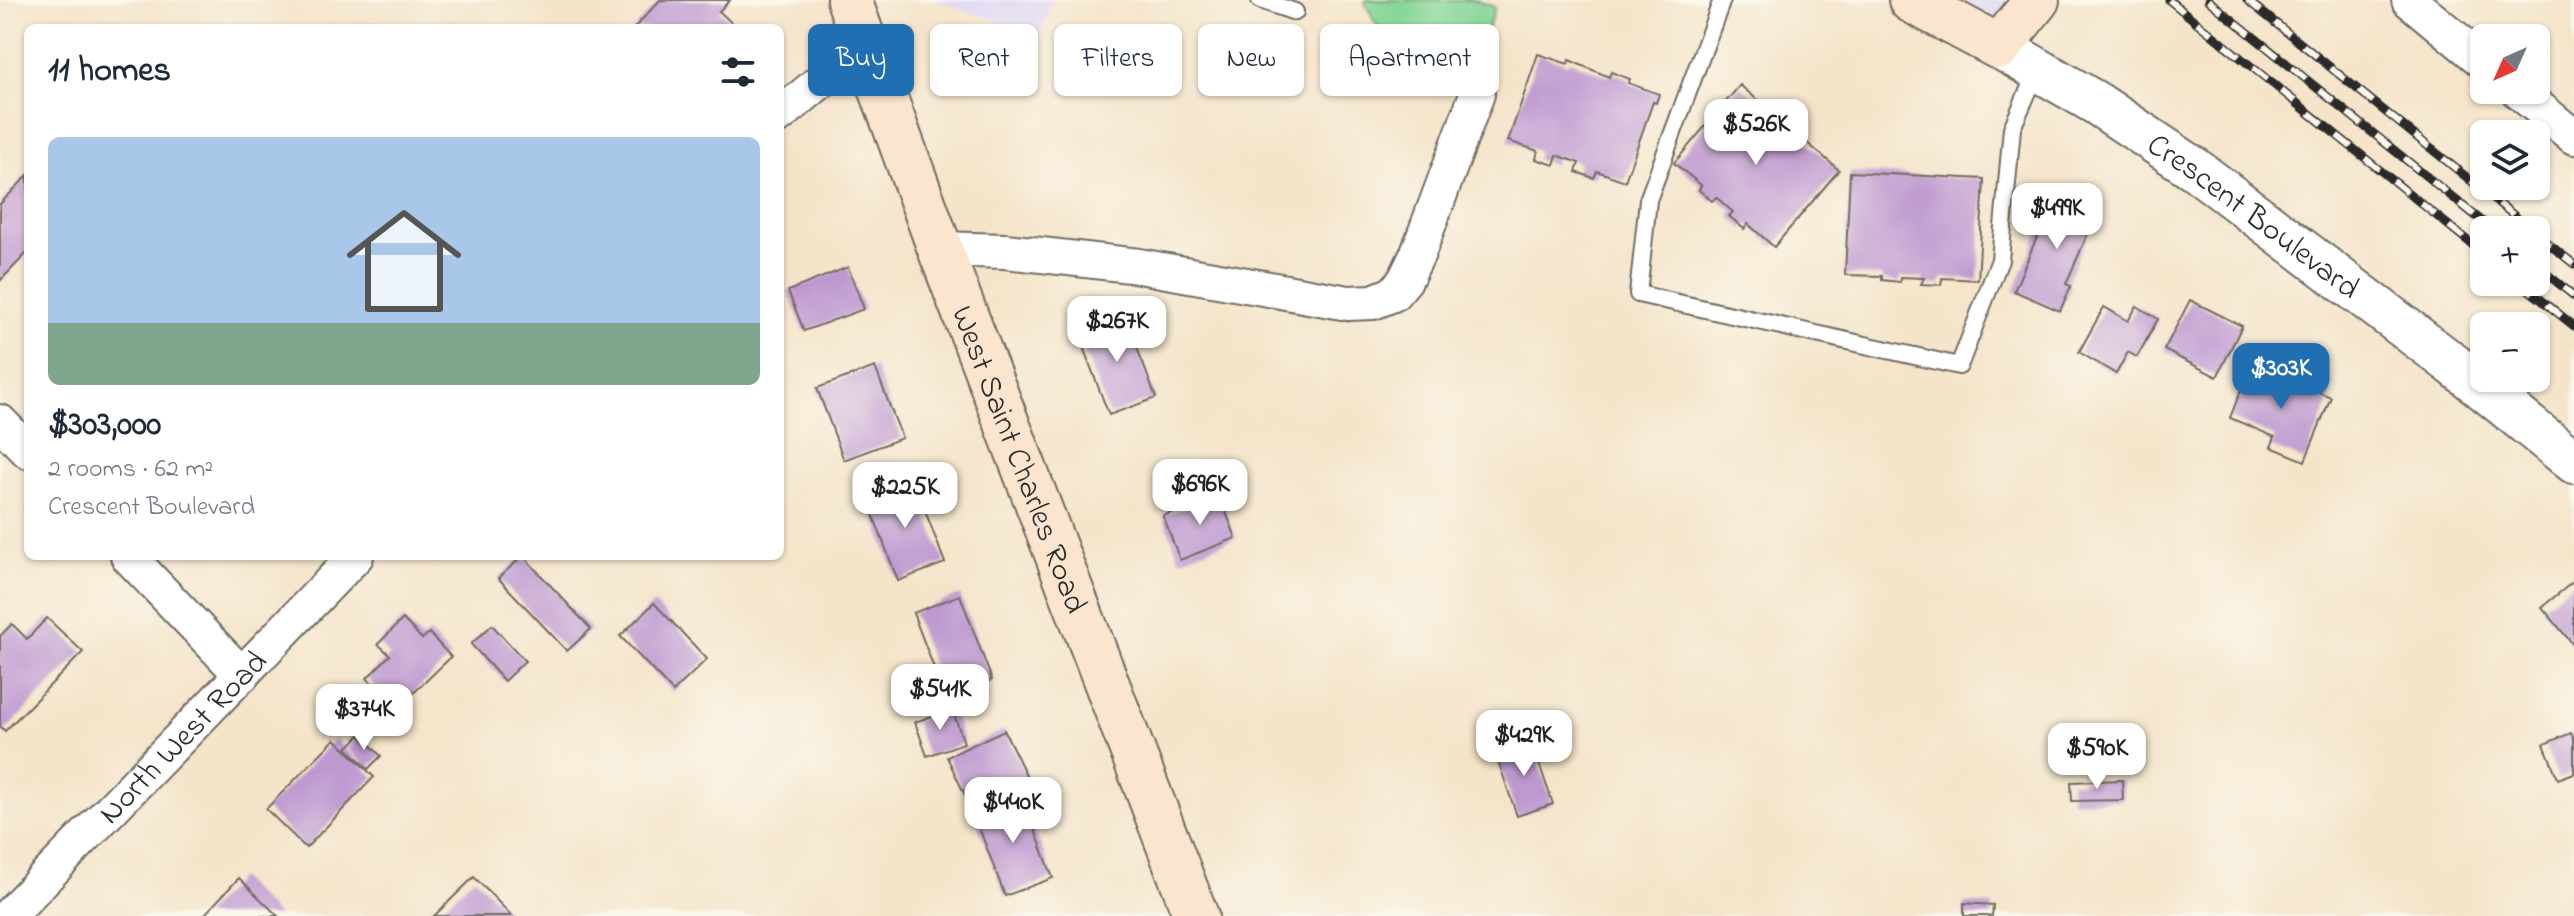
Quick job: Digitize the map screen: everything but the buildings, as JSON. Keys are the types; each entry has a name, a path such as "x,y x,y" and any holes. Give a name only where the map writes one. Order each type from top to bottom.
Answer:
{"main road":[{"name":"West Saint Charles Road","path":"849,0 857,24"},
{"name":"Crescent Boulevard","path":"1911,0 1999,47"},
{"path":"1999,47 2037,0"},
{"name":"West Saint Charles Road","path":"883,96 1196,916"}],"street":[{"path":"2409,0 2470,50"},
{"name":"Crescent Boulevard","path":"1999,47 2096,103 2195,169 2454,365 2574,462"},
{"path":"784,112 808,92"},
{"path":"940,249 1005,251 1139,266 1348,303 1373,302 1393,294 1405,280 1476,96"},
{"path":"2534,104 2574,137"},
{"path":"0,422 24,447"},
{"path":"132,560 242,675"},
{"name":"North West Road","path":"8,916 352,560"}],"lane":[{"path":"1260,0 1295,12"},
{"path":"1722,0 1648,200 1638,294 1959,366 2000,260 2012,128 2037,70"}],"shaded area":[{"path":"933,0 1052,0 1041,35 1038,34 1038,24 1007,24"},
{"path":"1935,0 2022,0 1997,30"}],"green space":[{"path":"1366,0 1475,0 1495,7 1489,24 1376,24"}],"railway":[{"path":"2169,0 2470,243"},
{"path":"2208,0 2476,216"},
{"path":"2247,0 2515,216"},
{"path":"2550,245 2574,264"},
{"path":"2550,276 2574,296"},
{"path":"2536,296 2574,326"}]}
